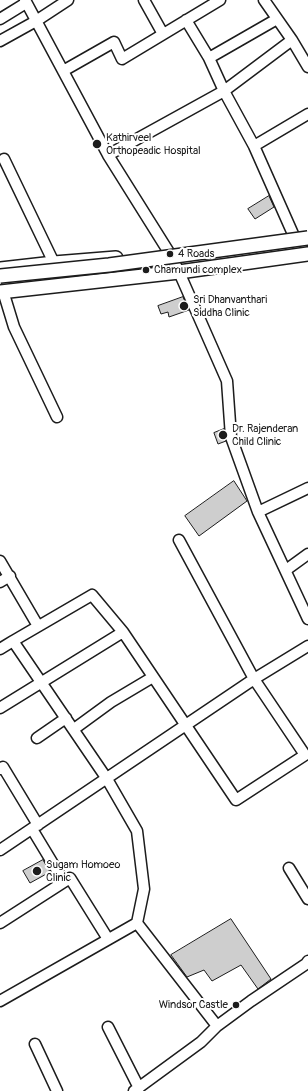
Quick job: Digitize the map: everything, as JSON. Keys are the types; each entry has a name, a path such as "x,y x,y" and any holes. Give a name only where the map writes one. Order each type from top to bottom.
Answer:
{"main road":[{"path":"0,269 54,263 170,254 308,232"},
{"path":"0,276 109,265 308,238"},
{"path":"1,289 308,247"},
{"path":"1,289 179,272 308,254"}],"street":[{"path":"0,41 36,21 68,0"},
{"path":"144,0 163,34"},
{"path":"63,71 114,42 122,58 220,0"},
{"path":"0,19 26,1 108,155 170,254 227,381 231,437 258,512 308,619"},
{"path":"269,2 277,19 308,66"},
{"path":"210,58 277,19"},
{"path":"186,20 210,58 224,91 254,146 293,234"},
{"path":"108,155 224,91 292,40"},
{"path":"254,146 308,114"},
{"path":"4,159 54,263"},
{"path":"1,289 14,327 57,417"},
{"path":"258,512 308,488"},
{"path":"0,649 92,595 123,632 236,800 305,755 254,679 179,540"},
{"path":"286,570 308,554"},
{"path":"0,561 38,626"},
{"path":"0,582 10,576"},
{"path":"0,708 123,632"},
{"path":"0,1000 137,923 144,890 138,831 107,779 13,641"},
{"path":"0,850 254,679 308,646"},
{"path":"74,729 111,702 153,677"},
{"path":"37,738 66,718"},
{"path":"0,769 3,767 64,882"},
{"path":"289,868 308,899"},
{"path":"0,923 70,878 108,939"},
{"path":"137,923 217,1026"},
{"path":"108,1027 136,1089 201,1042 217,1026 307,964"},
{"path":"35,1044 57,1091"}],"building":[{"path":"269,196 274,207 255,219 248,209"},
{"path":"183,297 189,310 169,317 168,312 161,314 158,306"},
{"path":"224,429 226,441 218,444 214,433"},
{"path":"234,481 247,501 199,536 185,516"},
{"path":"43,860 50,872 30,883 23,871"},
{"path":"231,919 271,979 258,989 241,965 212,981 204,970 187,977 171,955"}],"place":[{"name":"Kathirveel Orthopeadic Hospital","path":"97,144"},
{"name":"4 Roads","path":"170,254"},
{"name":"Chamundi complex","path":"146,270"},
{"name":"Sri Dhanvanthari Siddha Clinic","path":"184,306"},
{"name":"Dr. Rajenderan Child Clinic","path":"223,435"},
{"name":"Sugam Homoeo Clinic","path":"37,871"},
{"name":"Windsor Castle","path":"236,1005"}]}
